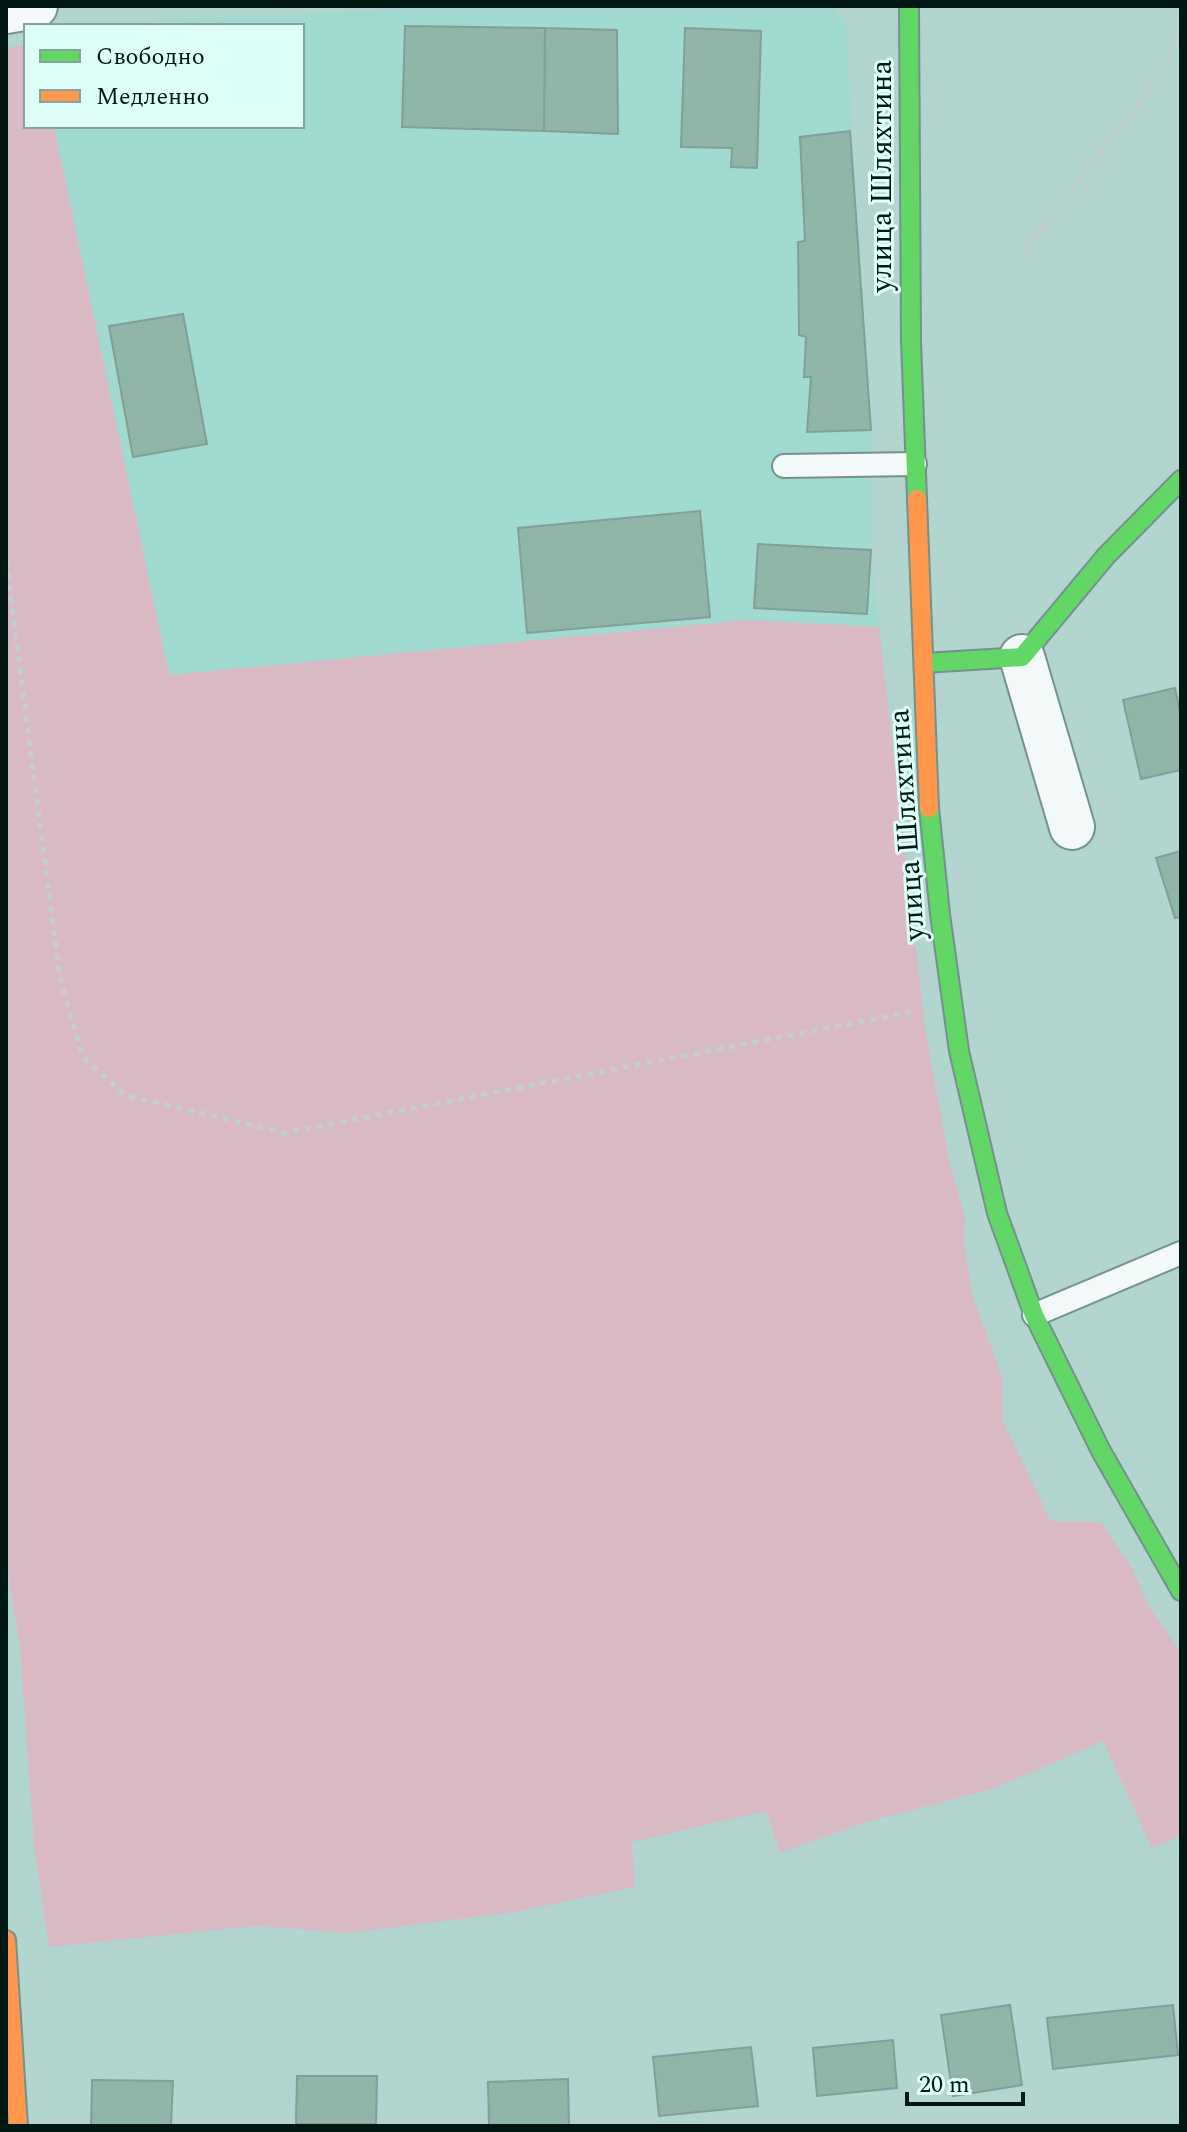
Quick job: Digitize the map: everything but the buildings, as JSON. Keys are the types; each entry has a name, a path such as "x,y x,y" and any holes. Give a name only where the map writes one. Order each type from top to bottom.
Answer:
{"main road":[{"name":"улица Шляхтина","path":"909,6 911,341 928,794 951,1005 968,1097 997,1213 1034,1315 1101,1451 1181,1591"},
{"path":"924,663 1022,657 1106,556 1181,480"},
{"path":"6,1940 18,2126"}],"street":[{"path":"6,11 35,6"},
{"path":"1022,657 1072,827"}],"lane":[{"path":"784,466 915,464"},
{"path":"1034,1315 1181,1253"}],"path":[{"path":"1019,258 1145,97 1181,34"},
{"path":"6,561 60,978 83,1057 125,1095 284,1133 951,1005"}],"shaded area":[{"path":"482,6 832,6 846,26 871,430 871,550 879,627 746,620 453,658 169,675 54,128 304,128 304,24 134,24 153,20"},
{"path":"24,45 24,128 54,128 169,675 746,620 879,627 926,1035 949,1159 965,1218 964,1242 972,1294 1002,1377 1003,1422 1051,1521 1101,1522 1129,1563 1152,1611 1181,1652 1181,1836 1152,1848 1103,1741 993,1789 863,1823 780,1853 766,1811 632,1842 635,1887 515,1912 350,1933 257,1926 49,1947 34,1845 20,1647 6,1561 6,48"}],"traffic: fast":[{"path":"909,6 911,341 917,499"},
{"path":"924,663 1022,657 1106,556 1181,480"},
{"path":"929,808 959,1051 997,1213 1034,1315 1101,1451 1181,1591"}],"traffic: slow":[{"path":"917,499 929,808"},
{"path":"6,1940 18,2126"}]}
